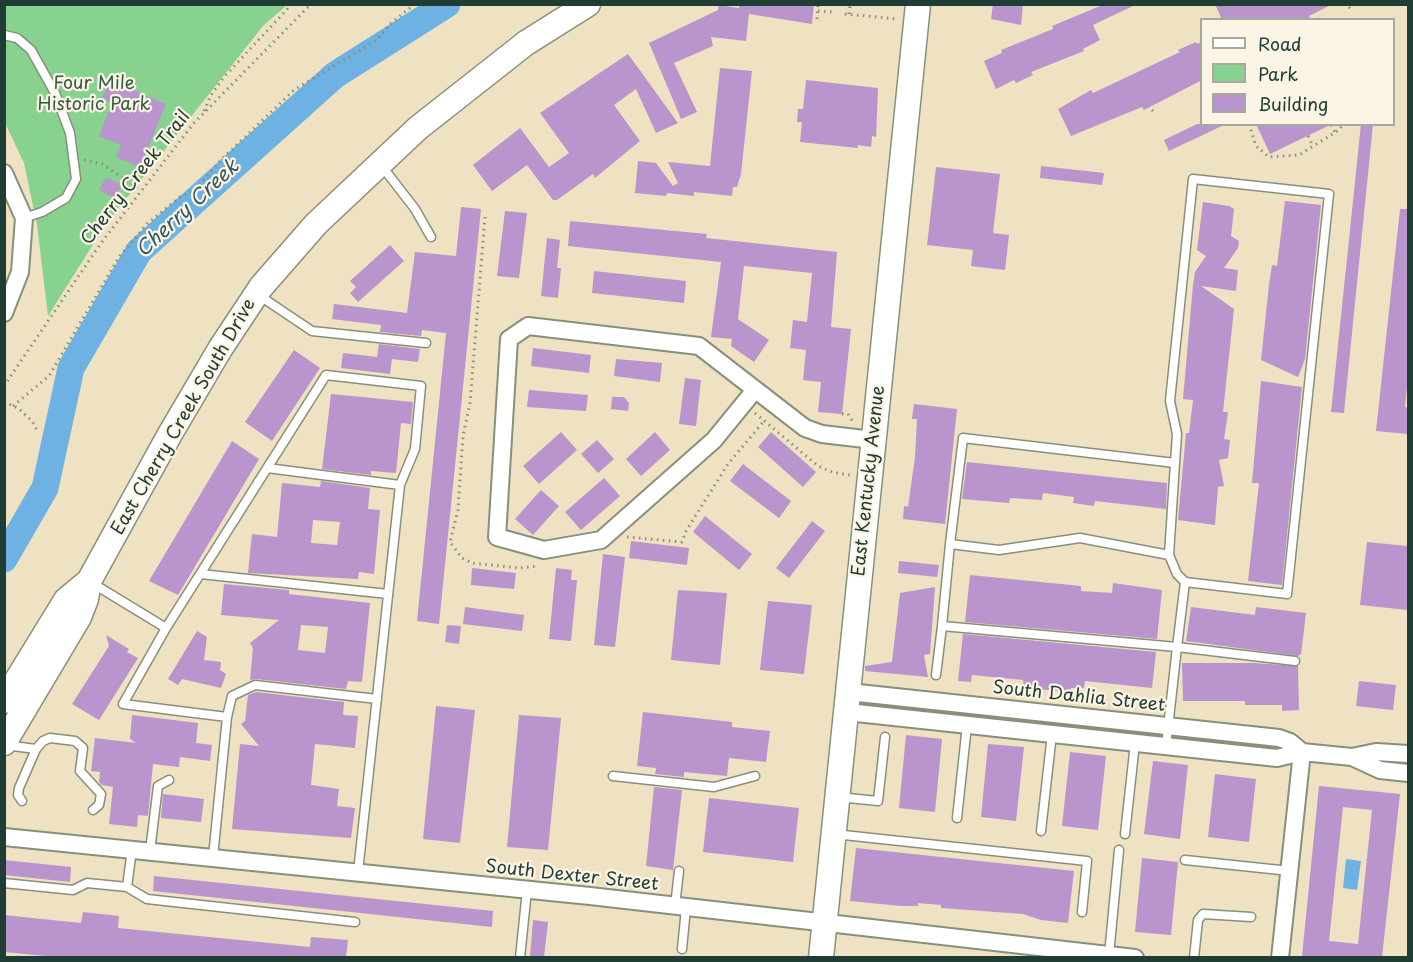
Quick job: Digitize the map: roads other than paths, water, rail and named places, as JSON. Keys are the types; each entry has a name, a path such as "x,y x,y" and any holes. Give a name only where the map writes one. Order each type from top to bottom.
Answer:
{"main road":[{"name":"East Cherry Creek South Drive","path":"4,744 79,617 90,581 170,434 220,349 257,294 316,224 379,162 497,64 588,4"},
{"name":"East Kentucky Avenue","path":"821,957 918,4"},
{"name":"East Cherry Creek South Drive","path":"4,701 66,600 90,581"}],"street":[{"path":"4,173 24,218 20,272 4,313"},
{"path":"754,391 714,440 601,540 544,550 497,537 509,339 528,326 699,346 754,391 813,432 873,440"},
{"name":"South Dahlia Street","path":"848,702 967,725 1277,758 1302,752 1352,757 1376,752 1408,754"},
{"name":"South Dahlia Street","path":"848,702 1279,738 1290,742 1302,752"},
{"path":"1280,957 1302,752"},
{"name":"South Dahlia Street","path":"1352,757 1380,770 1408,774"},
{"name":"South Dexter Street","path":"4,837 527,890 1135,957"}],"lane":[{"path":"4,35 17,38 31,50 55,93 70,133 76,179 66,198 42,213 24,218"},
{"path":"379,162 415,209 431,237"},
{"path":"1193,179 1329,194 1287,594 1185,582 1177,574 1169,555 1175,463 1177,434 1170,401 1193,179"},
{"path":"257,294 312,331 426,343"},
{"path":"227,717 123,704 166,628 326,375 421,386 415,449 400,485 358,873"},
{"path":"936,675 963,438 1175,463"},
{"path":"267,468 400,485"},
{"path":"950,544 999,550 1080,538 1169,555"},
{"path":"201,573 388,594"},
{"path":"90,581 166,628"},
{"path":"1166,746 1185,582"},
{"path":"942,626 1177,647 1295,661"},
{"path":"213,857 227,717 232,696 255,685 377,699"},
{"path":"957,818 967,725"},
{"path":"1041,831 1052,734"},
{"path":"838,797 878,801 885,737"},
{"path":"22,801 18,795 36,749 50,738 75,741 83,747 80,771 102,794 99,805 93,810"},
{"path":"1125,834 1135,743"},
{"path":"4,744 36,749"},
{"path":"613,776 714,787 755,776"},
{"path":"150,851 158,786 169,780"},
{"path":"834,834 1087,861 1082,912"},
{"path":"127,887 132,849"},
{"path":"1109,955 1119,850"},
{"path":"1185,860 1290,871"},
{"path":"679,871 682,949"},
{"path":"4,883 73,890 87,883 127,887 147,899 355,922"},
{"path":"520,957 527,890"},
{"path":"1194,957 1198,920 1203,914 1251,917"}],"water":[{"path":"1346,859 1361,861 1357,890 1343,888"}],"waterway":[{"name":"Cherry Creek","path":"4,559 45,488 71,368 139,251 335,75 447,4"}],"park label":[{"name":"Four Mile Historic Park","path":"94,94"}]}
